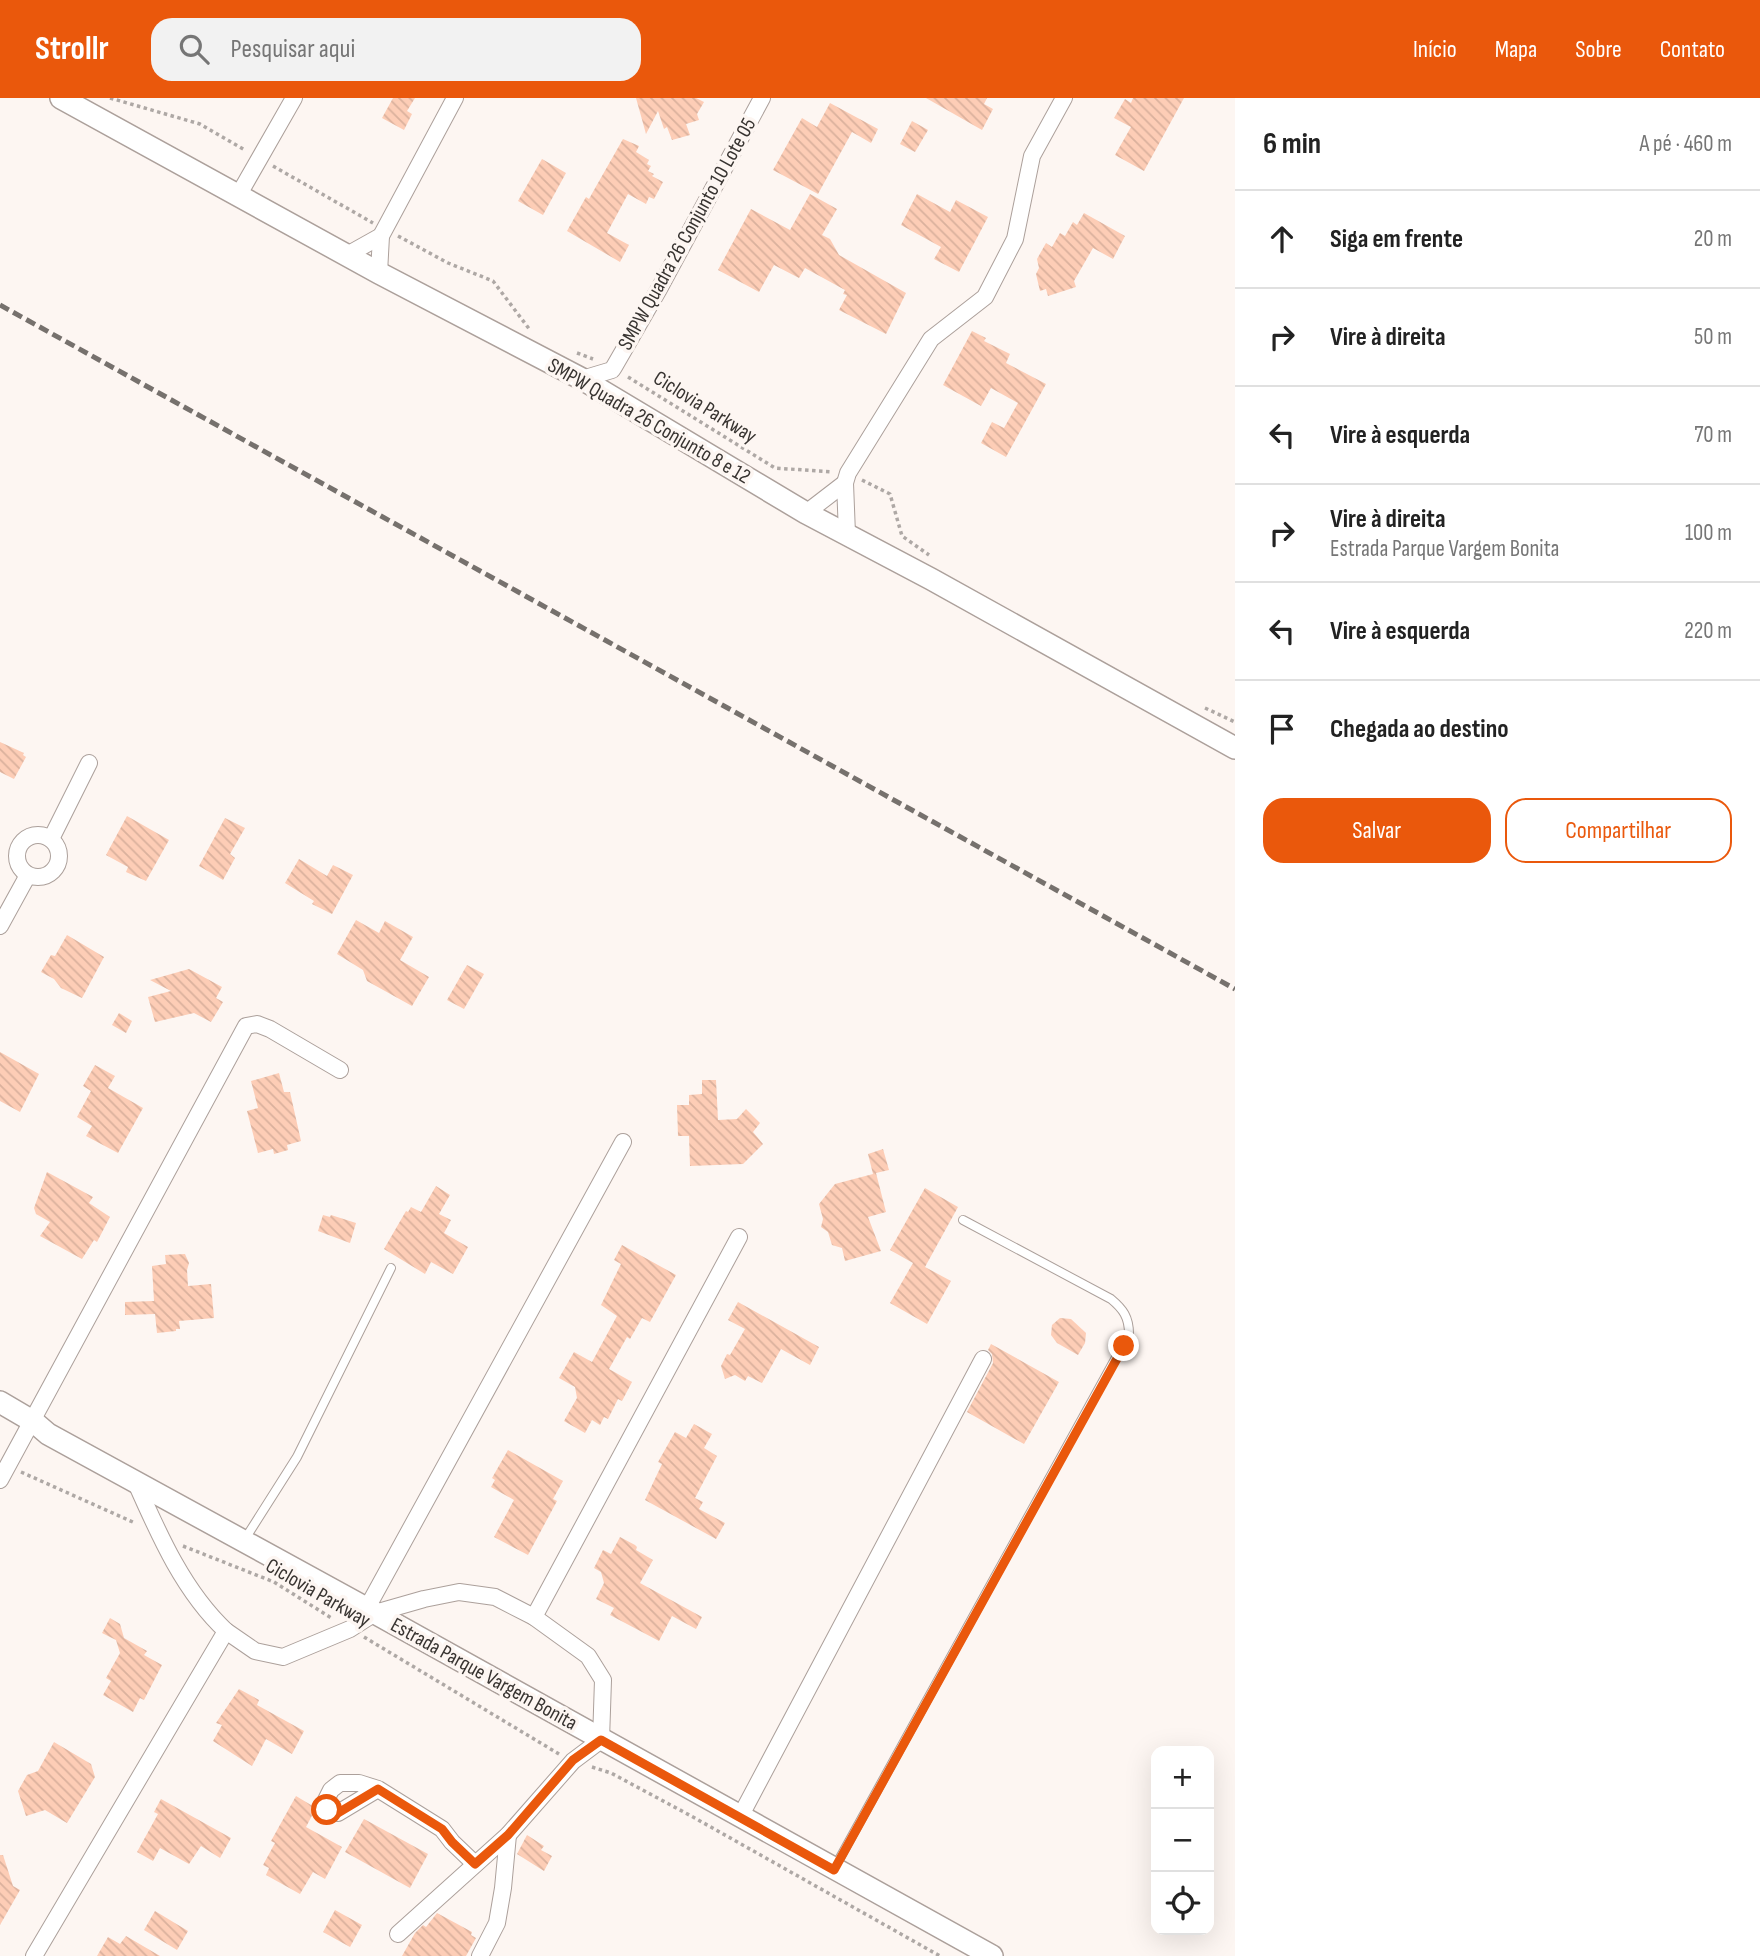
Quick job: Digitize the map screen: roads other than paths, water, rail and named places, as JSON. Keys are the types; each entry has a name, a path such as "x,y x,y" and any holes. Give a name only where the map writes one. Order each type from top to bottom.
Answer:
{"street":[{"name":"SMPW Quadra 26 Conjunto 8 e 12","path":"61,98 379,273 582,379 806,513 931,579 1235,748"},
{"path":"238,196 294,98"},
{"path":"379,273 383,233 455,98"},
{"name":"SMPW Quadra 26 Conjunto 10 Lote 05","path":"618,400 613,369 762,98"},
{"path":"806,513 847,478 931,339 985,297 1015,239 1032,156 1064,98"},
{"path":"346,255 383,233"},
{"name":"SMPW Quadra 26 Conjunto 10 Lote 05","path":"582,379 613,369"},
{"path":"847,478 847,534"},
{"path":"51,839 89,763"},
{"path":"37,834 51,839 56,844 59,858 54,870 42,877 28,875 18,863 18,848 29,836 37,834"},
{"path":"0,926 28,875"},
{"path":"4,1473 36,1429 246,1026 257,1024 270,1029 340,1070"},
{"path":"136,1483 159,1535 205,1611 226,1631 255,1651 283,1657 350,1629 371,1610 623,1142"},
{"path":"534,1617 740,1237"},
{"path":"740,1817 983,1359"},
{"name":"Estrada Parque Vargem Bonita","path":"0,1402 36,1429 371,1610 964,1945 992,1956"},
{"name":"Estrada Parque Vargem Bonita","path":"0,1416 36,1429"},
{"path":"371,1610 459,1592 495,1597 534,1617 588,1656 603,1680 601,1740 573,1760 508,1835 398,1934"},
{"path":"34,1956 226,1631"},
{"path":"378,1789 442,1829 475,1864"},
{"path":"480,1956 497,1923 508,1835"}],"lane":[{"path":"834,1870 1129,1334 1126,1315 1111,1298 963,1220"},
{"path":"243,1541 296,1457 391,1268"}],"railway":[{"path":"0,305 1235,989"}]}
